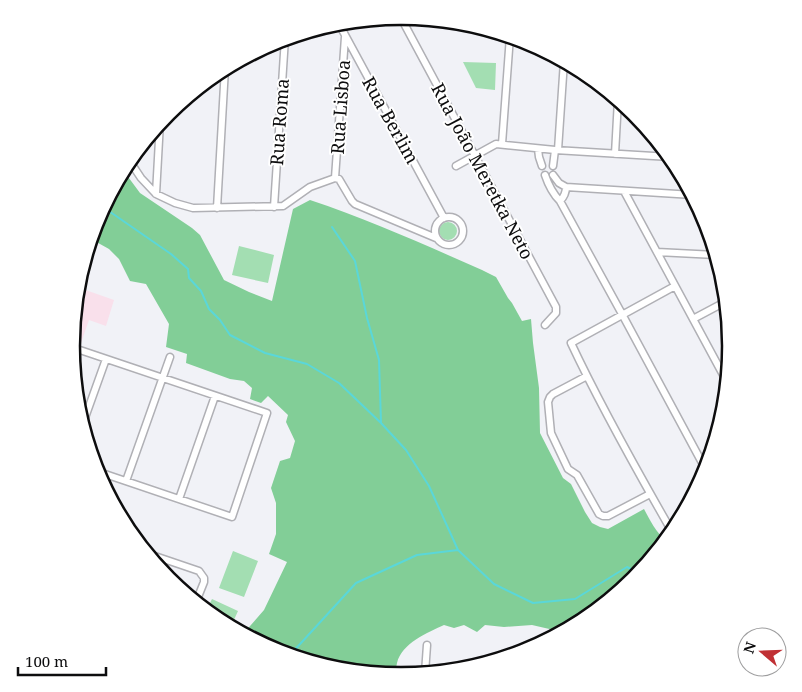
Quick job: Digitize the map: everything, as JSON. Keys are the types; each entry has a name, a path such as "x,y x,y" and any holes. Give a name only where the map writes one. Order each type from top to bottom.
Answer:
{"street":[{"name":"Rua João Meretka Neto","path":"405,25 556,307 556,312 546,325"},
{"name":"Rua Berlim","path":"342,30 444,218"},
{"name":"Rua Lisboa","path":"335,178 345,36"},
{"path":"502,144 509,44"},
{"name":"Rua Roma","path":"274,206 284,47"},
{"path":"553,166 563,69"},
{"path":"217,208 223,79"},
{"path":"615,154 617,109"},
{"path":"156,194 159,135"},
{"path":"456,166 496,144 538,149 660,156"},
{"path":"538,149 542,166"},
{"path":"134,168 156,194 175,203 193,208 283,206 310,187 335,178 339,179 355,204 436,238 439,242 448,246 458,243 463,234 463,229 458,220 449,217 444,218 436,226 436,238"},
{"path":"684,194 566,187 559,183 554,176 546,178 701,461"},
{"path":"560,201 566,191 566,187"},
{"path":"624,191 721,370"},
{"path":"657,252 708,255"},
{"path":"668,524 571,343 675,286"},
{"path":"693,319 719,305"},
{"path":"80,350 267,413 232,517 107,475"},
{"path":"126,481 170,357"},
{"path":"87,412 106,359"},
{"path":"587,376 553,394 548,402 551,433 568,469 577,474 603,516 608,516 650,494"},
{"path":"179,498 215,396"},
{"path":"160,558 199,571 204,578 204,582 199,595"},
{"path":"426,666 427,644"}],"shaded area":[{"path":"85,290 114,300 106,326 89,320 81,343"}],"green space":[{"path":"463,62 496,63 495,90 476,88"},
{"path":"128,177 140,193 200,235 224,280 272,301 293,209 310,200 353,215 496,277 522,321 531,319 539,388 540,433 563,478 571,484 592,523 608,529 644,509 660,535 642,558 613,587 579,613 551,629 532,625 504,627 485,625 477,632 464,625 454,628 444,625 410,644 400,656 396,667 338,661 298,650 259,634 248,628 264,610 287,562 269,554 276,534 276,503 271,488 280,461 290,458 295,441 286,422 288,415 268,396 261,403 250,399 252,388 244,381 230,379 186,363 187,354 166,347 169,324 146,284 130,281 119,259 109,249 97,242 104,223"},
{"path":"444,222 452,222 457,227 455,238 444,240 439,235 439,227"},
{"path":"239,246 274,255 268,283 232,275"},
{"path":"233,551 258,561 244,597 219,588"},
{"path":"212,599 238,611 234,620 210,604"}],"waterway":[{"path":"109,211 171,254 188,269 189,278 201,291 209,309 220,320 230,335 265,353 307,364 339,383 381,423 406,450 429,486 458,550"},
{"path":"332,227 355,261 367,318 379,360 381,423"},
{"path":"295,649 356,583 417,555 458,550 494,584 533,603 575,599 627,567 632,569"}]}
